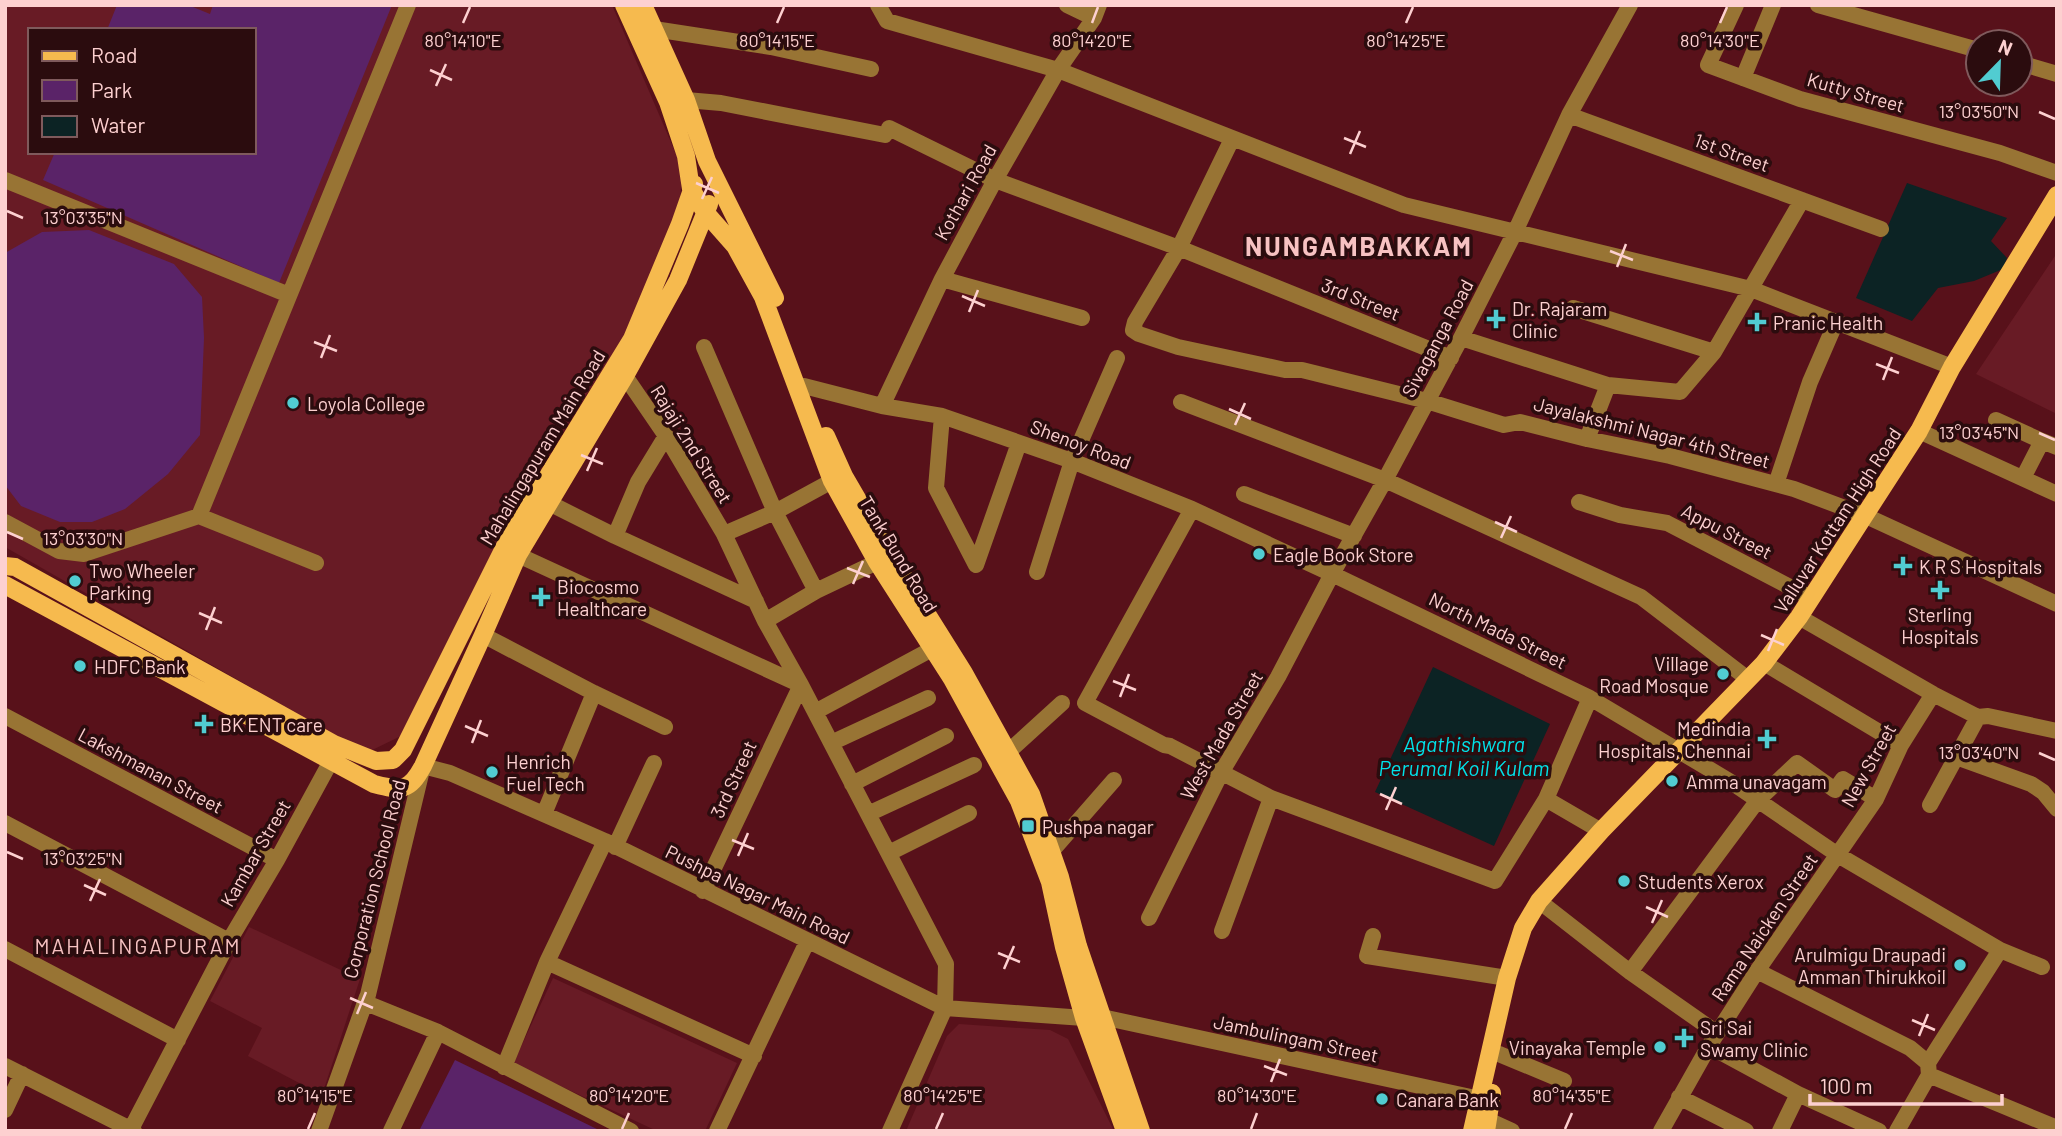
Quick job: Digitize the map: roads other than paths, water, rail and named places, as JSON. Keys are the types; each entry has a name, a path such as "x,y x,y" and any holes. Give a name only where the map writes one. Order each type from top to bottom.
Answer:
{"main road":[{"name":"Tank Bund Road","path":"624,5 668,102 686,156 691,189 705,212 735,246 763,297 801,387 844,476 964,673 1031,794 1046,855 1063,947 1142,1131"},
{"name":"Tank Bund Road","path":"643,5 686,100 719,186 773,292 832,481 877,562 952,679 1046,855"},
{"name":"Mahalingapuram Main Road","path":"5,584 334,753 376,761 393,760 403,750 505,546 632,339 680,224 691,189 708,161"},
{"name":"Mahalingapuram Main Road","path":"5,566 15,567 334,753 374,784 403,788 415,781 423,766 484,635 517,555 625,376 678,280 705,212 719,186"},
{"name":"Valluvar Kottam High Road","path":"1472,1131 1507,978 1523,928 1539,901 1601,831 1764,663 1799,617 1919,431 1952,368 2055,201"},
{"path":"403,750 423,766"},
{"name":"Valluvar Kottam High Road","path":"1487,1125 1518,976 1523,928"},
{"name":"Tank Bund Road","path":"1093,1017 1125,1131"}],"street":[{"path":"199,516 408,5"},
{"path":"1068,5 1097,12"},
{"name":"Sivaganga Road","path":"1332,574 1451,358 1515,232 1569,115 1630,5"},
{"name":"Kutty Street","path":"1736,5 1709,65 1800,99 2000,153 2057,173"},
{"path":"1743,78 1773,5"},
{"path":"1818,5 1964,46"},
{"path":"872,9 887,21 1058,70 1404,205 1751,289 1952,368"},
{"name":"Kothari Road","path":"882,406 942,279 995,180 1058,70 1097,12"},
{"path":"654,29 771,47 871,69"},
{"path":"2034,67 2057,74"},
{"name":"3rd Street","path":"686,100 721,103 887,132 995,180 1179,248 1451,358"},
{"name":"1st Street","path":"1569,115 1881,229"},
{"path":"1179,248 1232,139"},
{"path":"5,180 289,295"},
{"path":"1461,338 1608,385 1680,392 1714,352 1802,200"},
{"name":"Jayalakshmi Nagar 4th Street","path":"1179,248 1135,322 1132,330 1139,334 1178,347 1285,370 1302,370 1427,401 1504,425 1520,422 1670,456 1794,489 1866,516 2057,604"},
{"path":"942,279 1082,318"},
{"path":"1573,307 1714,352"},
{"path":"1776,484 1810,382 1836,322"},
{"name":"Rajaji 2nd Street","path":"704,347 775,512 816,591"},
{"path":"1037,572 1072,461 1117,358"},
{"name":"Rajaji 2nd Street","path":"625,376 666,436 723,534 765,621 946,964 945,1008"},
{"path":"1587,439 1608,385"},
{"name":"Shenoy Road","path":"801,387 882,406 942,416 1072,461 1192,509 1332,574"},
{"path":"1181,402 1385,480 1641,597 1748,679"},
{"path":"942,416 936,488 975,565 1019,443"},
{"path":"1996,421 2049,444 2023,478"},
{"path":"1919,431 2057,494"},
{"path":"615,536 638,482 666,436"},
{"name":"Rajaji 2nd Street","path":"723,534 775,512 832,481"},
{"path":"1244,494 1354,536"},
{"name":"Appu Street","path":"1579,502 1620,515 1667,523 1811,598"},
{"path":"549,503 756,601"},
{"path":"1192,509 1085,703 1271,797 1495,881 1546,799 1590,698"},
{"path":"5,523 58,551 84,554 199,516 316,563"},
{"path":"517,555 801,685"},
{"path":"765,621 816,591 877,562"},
{"name":"North Mada Street","path":"1332,574 1590,698 1679,749 1838,855 2000,950 2042,967"},
{"name":"West Mada Street","path":"1149,918 1221,773 1278,677 1332,574"},
{"path":"1799,617 1978,717 1988,716 2057,731"},
{"path":"484,635 665,727"},
{"path":"815,712 932,649"},
{"path":"1764,663 1901,745"},
{"name":"3rd Street","path":"703,891 801,685"},
{"path":"544,814 594,693"},
{"name":"New Street","path":"1838,855 1876,799 1901,745 1933,694"},
{"path":"831,743 928,698"},
{"path":"1007,752 1062,703"},
{"name":"Lakshmanan Street","path":"5,716 277,860"},
{"path":"1930,804 1978,717"},
{"path":"852,784 946,736"},
{"name":"Kambar Street","path":"132,1130 229,941 277,860 334,753"},
{"path":"1956,757 2031,784 2043,792 2057,809"},
{"path":"504,1067 547,962 654,763"},
{"path":"1630,972 1758,800 1797,764 1835,790 1843,779 1876,799"},
{"path":"868,814 974,765"},
{"name":"Pushpa Nagar Main Road","path":"423,766 450,773 610,844 945,1008 1093,1017"},
{"name":"Corporation School Road","path":"423,766 366,1003 438,1032 631,1131"},
{"path":"1046,855 1114,780"},
{"path":"1222,931 1271,797"},
{"path":"1546,799 1601,831"},
{"path":"889,853 969,813"},
{"path":"5,824 229,941"},
{"name":"Rama Naicken Street","path":"1661,1131 1713,1040 1757,971 1838,855"},
{"path":"1539,901 1713,1040 1798,1094 1879,1131"},
{"path":"1373,936 1367,956 1507,978"},
{"path":"717,1131 807,942"},
{"path":"5,949 178,1040"},
{"path":"1896,1131 1928,1069 2000,950"},
{"path":"547,962 754,1056"},
{"path":"1757,971 1910,1048 1928,1069 2057,1128"},
{"path":"319,1131 367,998"},
{"path":"890,1131 945,1008"},
{"name":"Jambulingam Street","path":"1093,1017 1480,1099"},
{"path":"391,1131 438,1032"},
{"path":"1500,1054 1564,1081"},
{"path":"5,1066 132,1130"},
{"path":"5,1110 22,1074"},
{"path":"1780,1131 1798,1094"},
{"path":"1679,1097 1746,1131"},
{"path":"1487,1125 1512,1131"}],"water":[{"path":"1907,183 2007,218 1991,241 2007,258 2003,269 1974,281 1938,288 1912,321 1856,298"},
{"name":"Agathishwara Perumal Koil Kulam","path":"1433,667 1550,724 1494,846 1375,792"}],"place":[{"name":"Dr. Rajaram Clinic","path":"1496,319"},
{"name":"Pranic Health","path":"1757,322"},
{"name":"Loyola College","path":"293,403"},
{"name":"Eagle Book Store","path":"1259,554"},
{"name":"K R S Hospitals","path":"1903,566"},
{"name":"Two Wheeler Parking","path":"75,581"},
{"name":"Sterling Hospitals","path":"1940,590"},
{"name":"Biocosmo Healthcare","path":"541,597"},
{"name":"HDFC Bank","path":"80,666"},
{"name":"Village Road Mosque","path":"1723,674"},
{"name":"BK ENT care","path":"204,724"},
{"name":"Medindia Hospitals, Chennai","path":"1767,739"},
{"name":"Henrich Fuel Tech","path":"492,772"},
{"name":"Amma unavagam","path":"1672,781"},
{"name":"Pushpa nagar","path":"1028,826"},
{"name":"Students Xerox","path":"1624,881"},
{"name":"Arulmigu Draupadi Amman Thirukkoil","path":"1960,965"},
{"name":"Sri Sai Swamy Clinic","path":"1684,1038"},
{"name":"Vinayaka Temple","path":"1660,1047"},
{"name":"Canara Bank","path":"1382,1099"}],"district":[{"name":"NUNGAMBAKKAM","path":"1359,245"},
{"name":"MAHALINGAPURAM","path":"138,945"}]}
